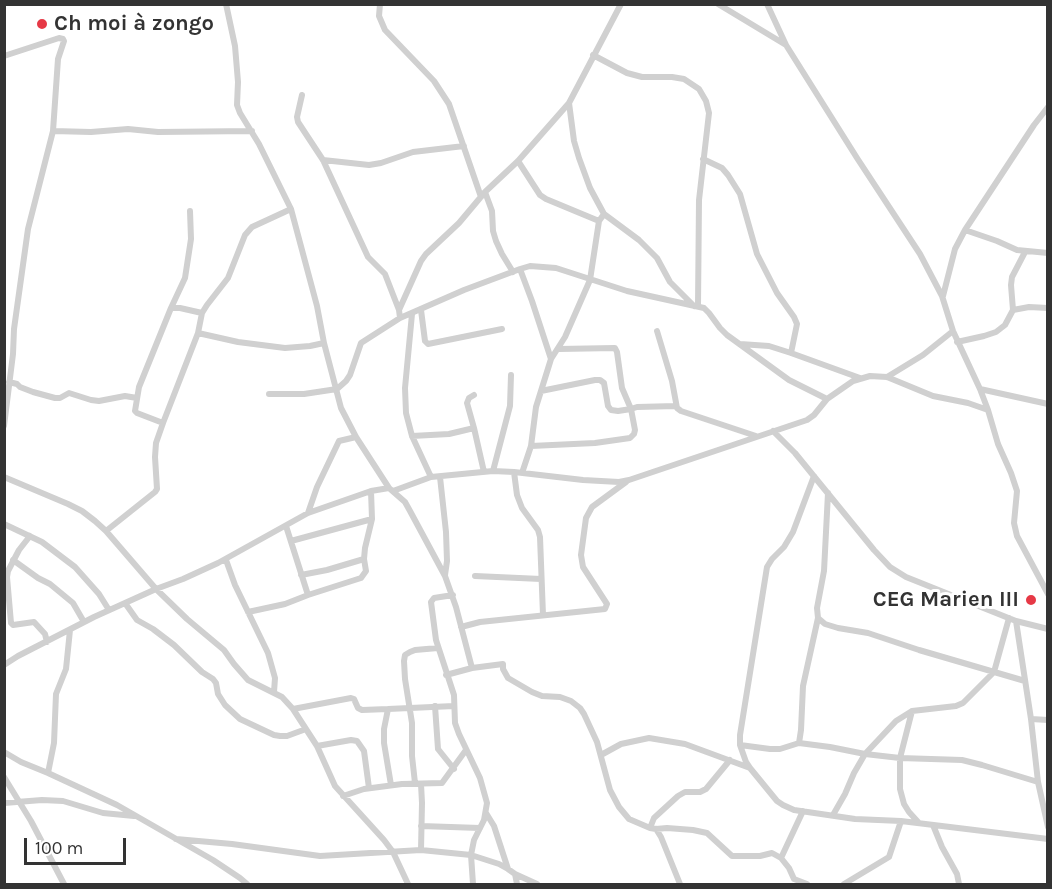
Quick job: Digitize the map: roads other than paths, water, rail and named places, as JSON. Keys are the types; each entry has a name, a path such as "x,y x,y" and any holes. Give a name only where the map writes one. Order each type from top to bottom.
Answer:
{"street":[{"path":"226,4 235,46 237,105 291,208 341,408 356,437 391,489 405,502 445,576 453,595 472,668"},
{"path":"380,4 379,16 385,30 434,81 449,104 483,194 492,211 496,241 502,254 517,271 532,301 551,359"},
{"path":"399,310 426,254 518,161 569,102 621,4"},
{"path":"718,4 786,45"},
{"path":"767,4 786,45 920,254 942,296 957,342 980,389 998,444 1017,491 1014,523 1017,536 1047,594"},
{"path":"4,56 59,38 63,39 56,74 54,131 28,229 14,328 4,426"},
{"path":"593,55 627,73 642,77 684,79 699,89 706,101 709,113 699,200 696,306"},
{"path":"302,95 298,122 323,160 368,258 385,274 400,318"},
{"path":"569,102 574,141 579,158 590,188 604,214 639,240 657,258 670,282 696,306"},
{"path":"942,296 955,249 964,230 1047,107"},
{"path":"54,131 90,132 128,129 158,132 252,131"},
{"path":"323,160 369,165 413,153 464,146"},
{"path":"703,159 722,168 740,194 757,254 777,293 797,324 791,353"},
{"path":"518,161 540,195 599,221"},
{"path":"106,531 155,492 155,450 163,423 198,333 202,313 228,278 245,235 252,227 291,208"},
{"path":"163,423 137,413 135,411 136,398 185,278 191,238 190,211"},
{"path":"522,473 531,446 537,407 551,359 559,349 590,280 599,221 604,214"},
{"path":"964,230 1017,250 1047,253"},
{"path":"957,342 996,332 1005,324 1013,310 1012,277 1025,252"},
{"path":"270,394 304,394 337,389 350,375 361,343 400,318 464,290 530,266 556,268 627,291 704,308 720,328 739,344 789,380 827,399"},
{"path":"1013,310 1029,307 1047,308"},
{"path":"171,308 202,313"},
{"path":"421,310 425,341 428,345 501,329"},
{"path":"412,314 405,388 406,413 412,436 431,477"},
{"path":"657,331 672,381 676,406 681,411 757,436"},
{"path":"887,377 953,331"},
{"path":"198,333 238,342 285,348 324,343"},
{"path":"739,344 769,346 860,378"},
{"path":"531,446 595,443 630,438 634,435 631,410 622,388 615,348 559,349"},
{"path":"493,471 510,406 511,375"},
{"path":"4,665 109,610 226,560 308,513 371,491 391,489 431,477 493,471 583,480 619,482 629,480 807,420 814,416 827,399 853,381 870,376 887,377 933,396 968,403 988,410"},
{"path":"541,391 600,380 604,382 608,406 611,410 676,406"},
{"path":"9,382 55,398 69,393 99,401 125,396 136,398"},
{"path":"980,389 1047,404"},
{"path":"474,395 467,403 484,472"},
{"path":"412,436 449,434 474,428"},
{"path":"773,431 795,453 890,567 906,578 1012,619 1047,629"},
{"path":"308,513 317,487 339,441 356,437"},
{"path":"514,472 517,495 522,508 538,530 540,537 543,615"},
{"path":"814,476 793,532 767,567 740,735 740,745 746,762 777,801 794,810 1047,839"},
{"path":"4,477 75,507 95,521 156,588 187,619 224,650 248,680 282,697 293,709 317,746 335,786 393,852 408,885"},
{"path":"440,477 446,532 445,576"},
{"path":"461,627 480,622 602,610 607,606 583,567 581,555 586,518 592,507 629,480"},
{"path":"248,612 285,604 361,578 366,571 364,559 366,540 372,519 371,491"},
{"path":"799,743 803,686 818,618 817,608 824,571 828,493"},
{"path":"291,541 372,519"},
{"path":"4,524 42,542 75,567 99,594 109,610"},
{"path":"286,526 308,595"},
{"path":"30,536 13,560 7,577 10,623 13,625 34,622 45,634 47,642"},
{"path":"302,575 364,559"},
{"path":"13,560 50,584 73,603 84,622"},
{"path":"226,560 235,585 268,653 275,678 274,692"},
{"path":"474,576 541,579"},
{"path":"453,595 434,598 431,602 438,648 454,695 455,723 480,778 487,803 486,813 474,840 471,855 473,885"},
{"path":"125,603 137,620 174,645 202,672 213,679 225,705 240,719 280,736 287,736 306,729"},
{"path":"818,618 825,624 838,628 868,633 1025,681"},
{"path":"833,815 865,754 896,721 912,711 956,706 963,703 994,672 1012,619"},
{"path":"1012,619 1025,681 1038,782 1047,827"},
{"path":"48,773 54,743 56,694 66,669 70,630"},
{"path":"421,850 418,784 412,756 412,723 404,662 405,655 416,650 438,648"},
{"path":"446,675 472,668 503,664 508,678 532,692 542,696 560,697 580,708 597,742 610,790 619,807 630,819 653,829 661,837 680,885"},
{"path":"293,709 351,698 362,710 454,706"},
{"path":"435,706 438,749 454,769"},
{"path":"388,709 384,742 391,785"},
{"path":"912,711 900,759 900,789 904,804 919,823"},
{"path":"1031,719 1047,720"},
{"path":"601,755 621,744 649,738 685,744 750,768"},
{"path":"317,746 357,741 364,751 369,789"},
{"path":"740,745 780,749 799,743 900,759 962,760 1038,782"},
{"path":"343,796 391,785 442,783 466,750"},
{"path":"4,752 21,762 117,805 213,860 247,885"},
{"path":"653,829 654,818 678,796 685,792 700,792 706,789 730,760"},
{"path":"4,777 20,802 64,885"},
{"path":"4,803 63,801 103,813 137,816"},
{"path":"781,858 803,811"},
{"path":"486,813 494,826 508,869"},
{"path":"844,885 889,857 901,821"},
{"path":"933,825 957,874 959,885"},
{"path":"421,826 480,828"},
{"path":"653,829 667,828 707,833 732,856 772,854 781,858 794,879 807,885"},
{"path":"176,839 320,856 421,850 471,855 499,864 537,885"},
{"path":"515,874 517,885"}],"place":[{"name":"Ch moi à zongo","path":"42,24"},
{"name":"CEG Marien III","path":"1031,600"}]}
